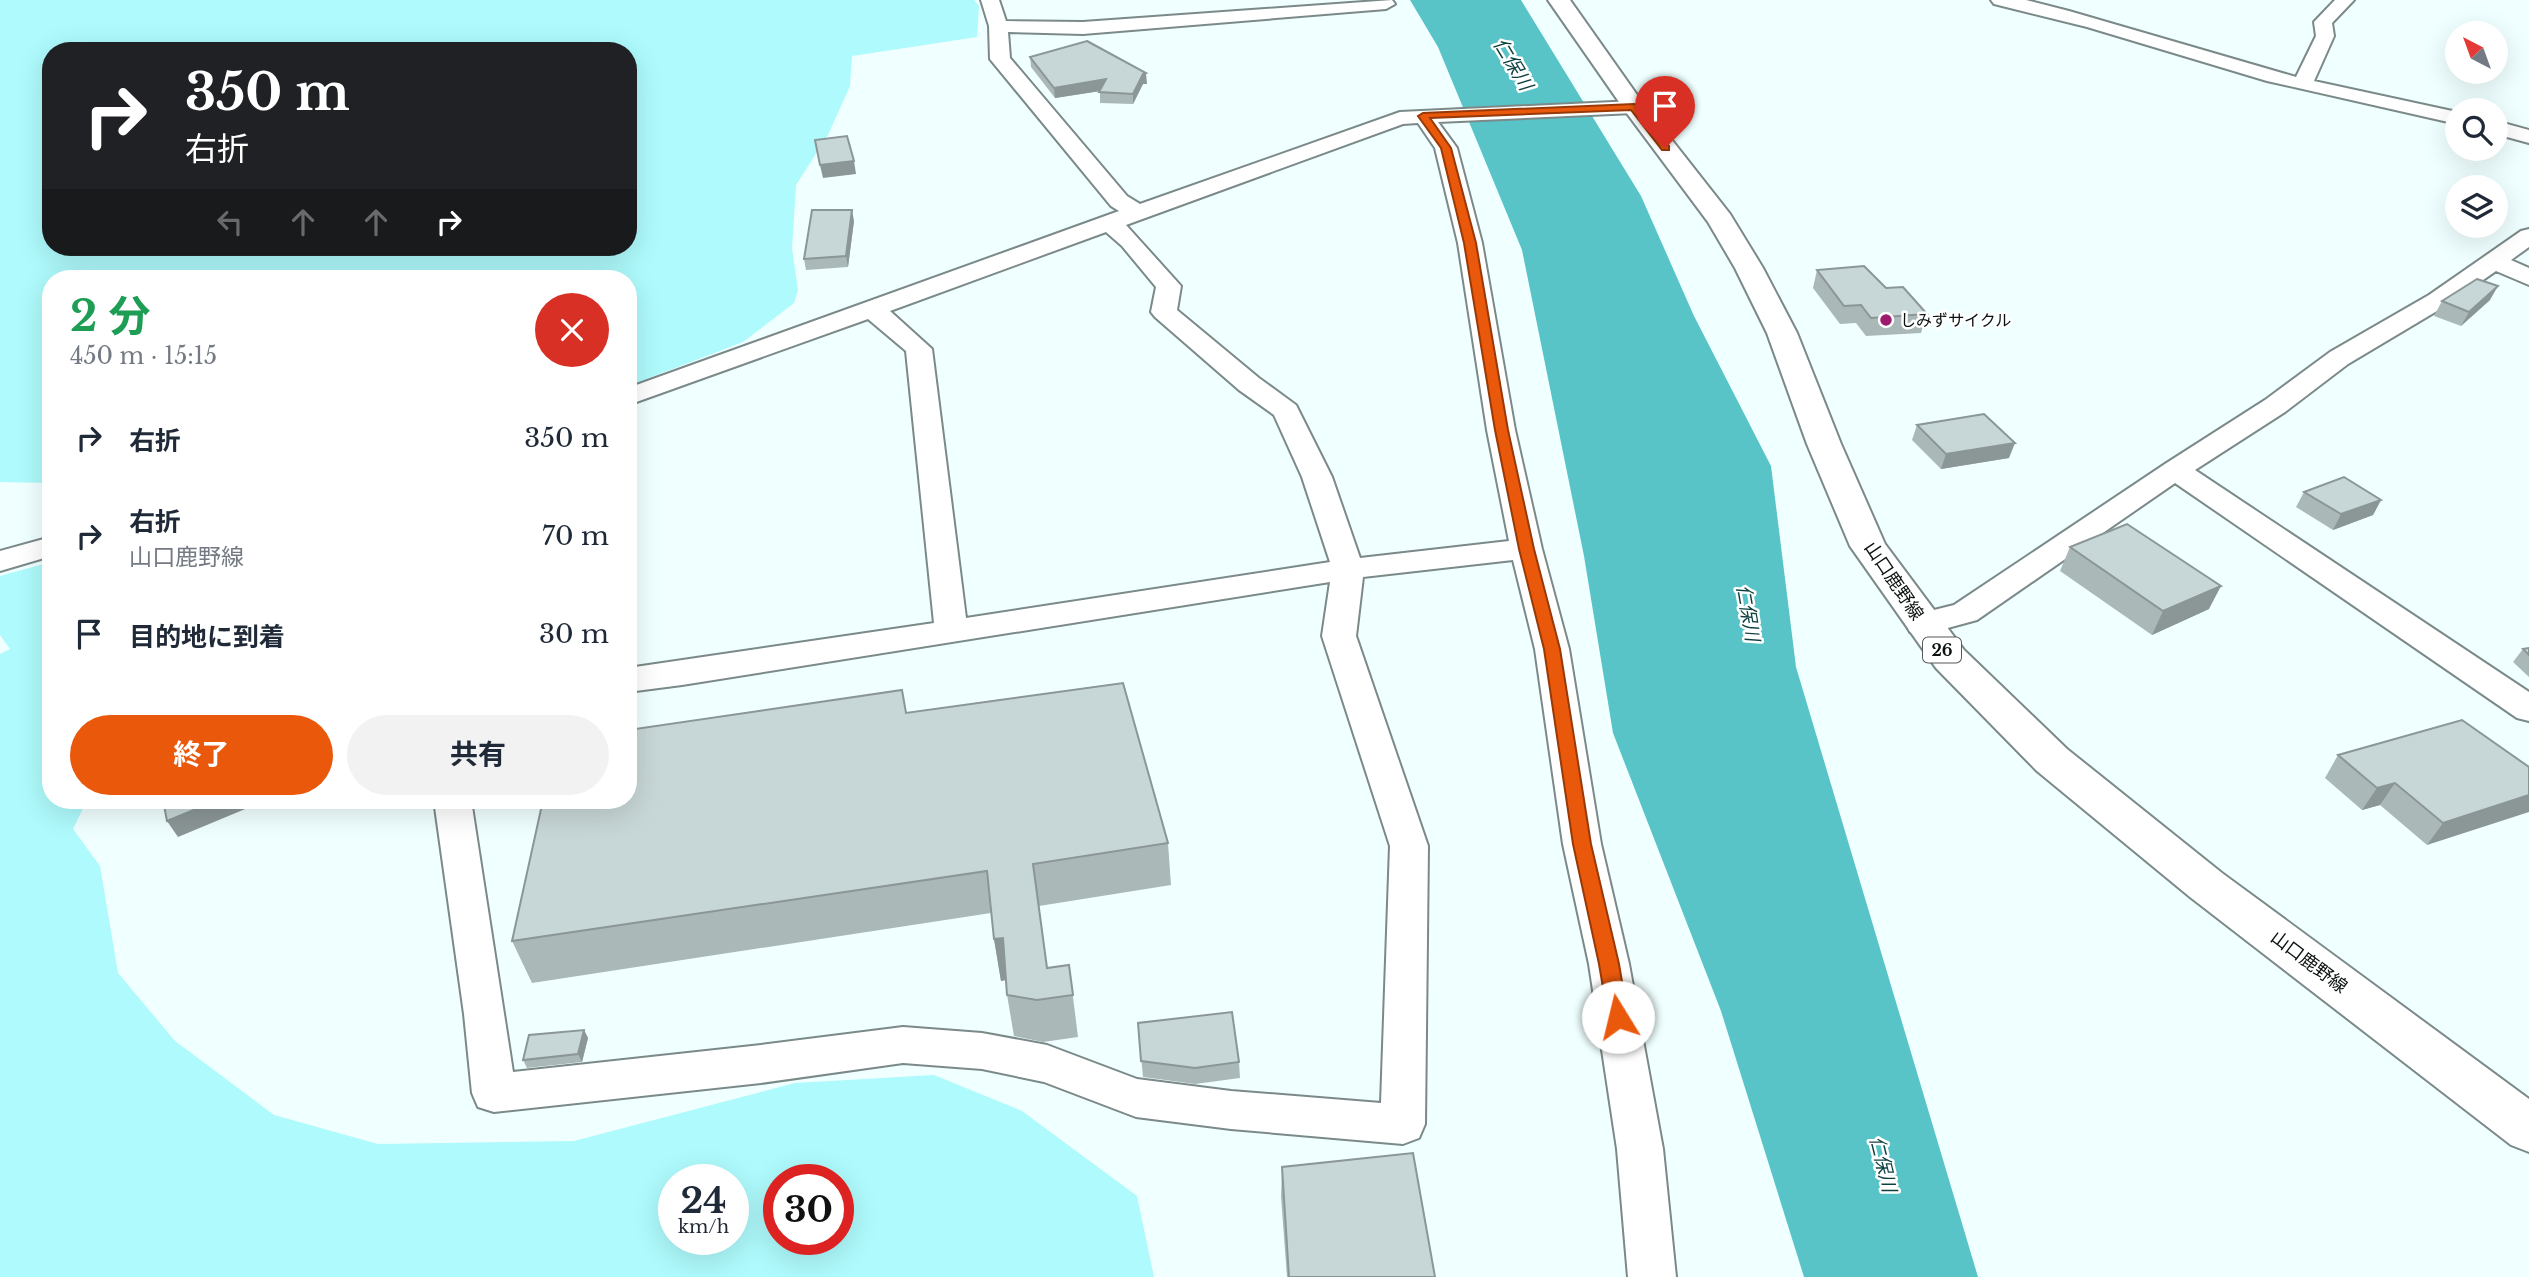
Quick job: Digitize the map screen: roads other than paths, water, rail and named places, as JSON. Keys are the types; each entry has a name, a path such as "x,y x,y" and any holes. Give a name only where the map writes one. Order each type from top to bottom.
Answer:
{"main road":[{"name":"山口鹿野線","path":"1559,0 1621,108 1720,220 1749,268 1782,333 1824,444 1868,546 1922,624 1950,659 2052,761 2206,885 2529,1129"}],"street":[{"path":"990,0 998,26 1000,59 1119,201 1136,212"},
{"path":"2000,0 2128,32 2302,84 2445,115"},
{"path":"2302,84 2325,36 2323,22 2345,0"},
{"path":"998,26 1083,28 1386,4"},
{"path":"2121,10 2128,32"},
{"path":"637,394 1400,118 1621,108"},
{"path":"1428,116 1446,148 1470,243 1501,430 1526,549 1552,649 1582,844 1609,964 1640,1149 1652,1277"},
{"path":"2508,131 2529,137"},
{"path":"453,809 494,1093 761,1064 903,1045 982,1051 1047,1065 1136,1098 1231,1110 1403,1124 1409,846 1339,636 1348,569 1317,477 1286,411 1249,384 1164,313 1170,286 1130,241 1108,222"},
{"path":"1922,624 1965,613 2175,470 2275,406 2339,358 2438,300 2529,236"},
{"path":"2495,261 2529,278"},
{"path":"873,310 919,349 951,632"},
{"path":"2175,470 2529,709"},
{"path":"0,561 42,549"},
{"path":"637,679 1348,569 1526,549"}],"water":[{"name":"仁保川","path":"1410,0 1521,0 1641,196 1694,316 1771,466 1796,667 1978,1277 1804,1277 1721,1011 1613,733 1584,556 1522,250 1438,47"}],"place":[{"name":"しみずサイクル","path":"1886,320"}]}
